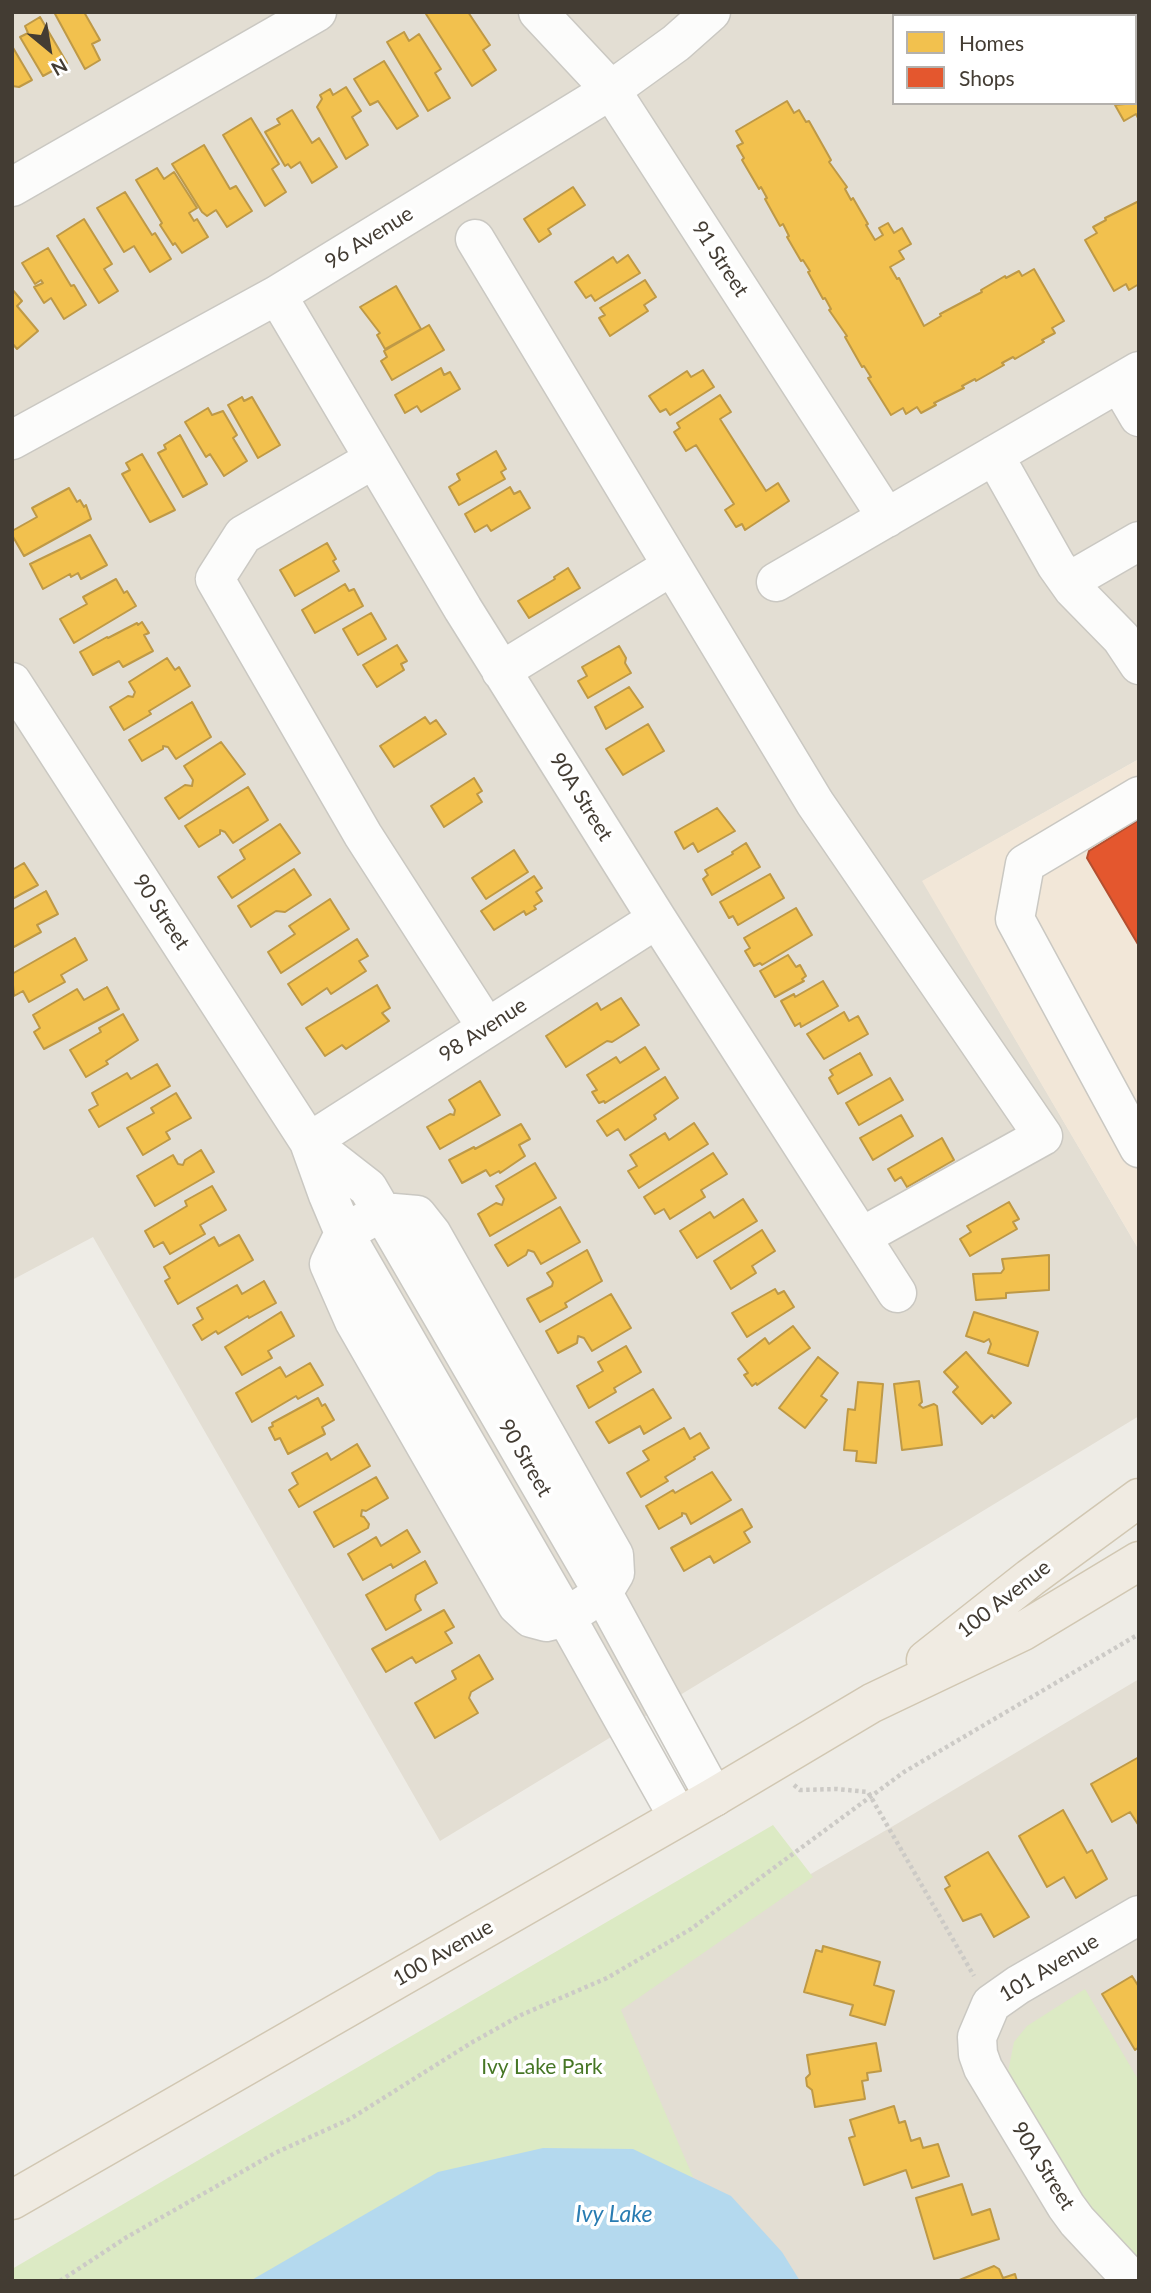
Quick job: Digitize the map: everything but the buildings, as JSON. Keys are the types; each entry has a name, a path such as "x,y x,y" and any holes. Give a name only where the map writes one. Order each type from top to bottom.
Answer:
{"main road":[{"name":"100 Avenue","path":"872,1703 1030,1578 1139,1498"},
{"name":"100 Avenue","path":"12,2200 715,1797 872,1703 1023,1631 1139,1561"}],"street":[{"path":"12,187 317,12"},
{"name":"91 Street","path":"538,12 611,90 887,518"},
{"name":"96 Avenue","path":"12,440 277,295 611,90 676,43 711,12"},
{"path":"475,239 815,803 1043,1136 861,1237"},
{"name":"90A Street","path":"277,295 501,671 897,1293"},
{"path":"776,582 1129,377 1139,417"},
{"path":"995,455 1068,582 1121,638 1139,665"},
{"path":"374,459 243,534 215,579 363,835 487,1028"},
{"path":"1068,582 1139,541"},
{"path":"501,671 672,566"},
{"name":"90 Street","path":"12,682 309,1142 344,1233"},
{"path":"1139,796 1025,864 1015,919 1139,1148"},
{"name":"98 Avenue","path":"309,1142 657,919"},
{"name":"90 Street","path":"309,1142 369,1188 382,1212"},
{"path":"382,1212 417,1215 432,1234 614,1555 615,1573 603,1593 566,1617 546,1622 531,1618 517,1605 354,1321 329,1264 344,1233 382,1212"},
{"path":"603,1593 715,1797"},
{"path":"566,1617 678,1817"},
{"name":"101 Avenue","path":"984,2020 1018,1984 1139,1915"},
{"name":"90A Street","path":"984,2020 978,2054 983,2068 1066,2206 1133,2281"}],"path":[{"path":"60,2281 127,2237 275,2152 350,2119 471,2043 522,2015 607,1978 691,1929 904,1772 1139,1634"},
{"path":"775,1760 791,1783 800,1790 868,1792 984,2020"}],"shaded area":[{"path":"12,12 1139,12 1139,759 923,881 1139,1250 1139,1416 440,1841 93,1237 12,1280"},
{"path":"1139,759 1139,1250 922,881"},
{"path":"1139,1679 1139,2281 85,2281 538,2033"}],"green space":[{"name":"Ivy Lake Park","path":"773,1825 813,1877 621,2010 693,2177 506,2156 250,2281 12,2281 12,2269"},
{"path":"1085,1989 1139,2081 1139,2260 1087,2203 1066,2174 1008,2072 1014,2042 1027,2026"}],"water":[{"name":"Ivy Lake","path":"543,2148 633,2149 731,2196 782,2252 800,2281 250,2281 438,2172"}]}
